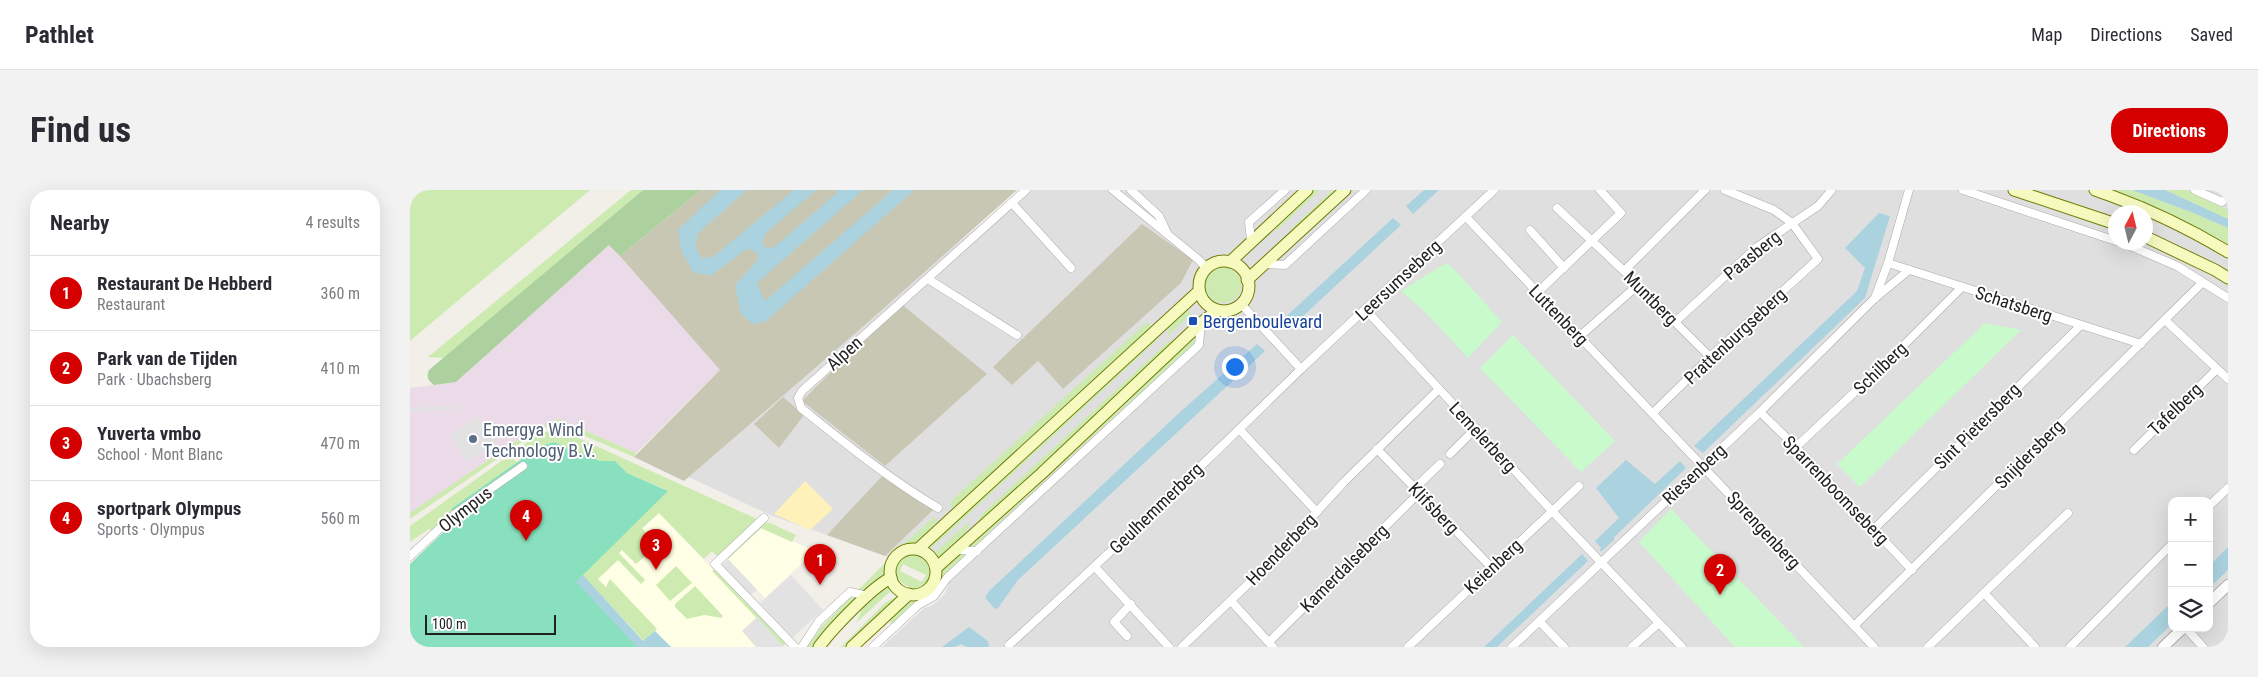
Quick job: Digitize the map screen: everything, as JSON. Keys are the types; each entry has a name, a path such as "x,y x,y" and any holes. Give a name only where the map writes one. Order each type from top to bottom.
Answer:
{"main road":[{"path":"1230,262 1307,190"},
{"path":"1247,280 1345,190"},
{"path":"2014,190 2108,221"},
{"path":"2095,190 2130,202 2181,224 2228,252"},
{"path":"2153,240 2228,278"},
{"path":"1230,262 1241,268 1247,280 1248,294 1241,304 1226,311 1218,310 1207,305 1199,291 1202,264 1230,262"},
{"path":"918,549 931,557 936,568 934,580 928,589 918,594 909,594 899,589 892,578 891,566 897,555 908,550 918,549 1199,291"},
{"path":"936,568 1201,323 1218,310"},
{"path":"820,647 837,625 868,596 892,578"},
{"path":"852,647 909,594"}],"street":[{"name":"Alpen","path":"938,508 865,460 801,408 798,398 802,391 1026,190"},
{"path":"1113,190 1202,264"},
{"path":"1131,190 1159,216 1168,235"},
{"path":"1250,242 1249,222 1286,190"},
{"path":"1266,264 1285,265 1366,190"},
{"name":"Leersumseberg","path":"1301,370 1494,190"},
{"path":"1538,292 1620,212 1600,190"},
{"path":"1624,271 1705,190"},
{"path":"1725,190 1774,210 1792,223"},
{"name":"Riesenberg","path":"1874,300 1888,263 1909,190"},
{"path":"2195,190 2225,199"},
{"name":"Paasberg","path":"1675,322 1757,247 1818,206 1831,191"},
{"path":"1968,191 2108,238"},
{"path":"1012,203 1071,268"},
{"name":"Muntberg","path":"1557,208 1624,271 1710,357"},
{"name":"Luttenberg","path":"1466,217 1653,413"},
{"name":"Prattenburgseberg","path":"1653,413 1710,357 1818,259 1792,223"},
{"path":"1530,230 1564,268"},
{"path":"2140,250 2177,266 2228,298"},
{"name":"Schatsberg","path":"1888,263 2142,344"},
{"name":"Riesenberg","path":"1512,647 1704,466 1874,300 1909,270"},
{"path":"928,279 1017,335"},
{"name":"Snijdersberg","path":"1854,626 2203,282"},
{"path":"1580,336 1638,285"},
{"name":"Schilberg","path":"1796,447 1889,360 1962,287"},
{"path":"1241,304 1301,370"},
{"name":"Lemelerberg","path":"1366,310 1552,511 1682,647"},
{"path":"2165,320 2228,379"},
{"path":"873,647 921,603 934,596 945,580 1199,345 1201,323"},
{"name":"Sint Pietersberg","path":"1874,529 2081,325"},
{"name":"Tafelberg","path":"2134,450 2217,369"},
{"name":"Geulhemmerberg","path":"1009,644 1095,567 1301,370"},
{"name":"Hoenderberg","path":"1182,647 1269,564 1344,482 1439,389"},
{"name":"Sparrenboomseberg","path":"1760,412 1796,447 1912,570"},
{"name":"Sprengenberg","path":"1653,413 1874,647"},
{"path":"1450,454 1476,428"},
{"path":"1240,430 1317,512"},
{"name":"Klifsberg","path":"1377,449 1491,567"},
{"name":"Kamerdalseberg","path":"1271,645 1417,491 1440,464"},
{"name":"Olympus","path":"410,556 455,514 523,466"},
{"name":"Keienberg","path":"1408,647 1579,486"},
{"path":"2213,502 2228,488"},
{"path":"1928,647 2068,513"},
{"path":"764,518 715,564 795,647"},
{"path":"2070,647 2168,548"},
{"path":"957,550 977,551"},
{"path":"1095,567 1169,647"},
{"path":"2213,599 2228,585"},
{"path":"802,647 819,621 850,592 868,596"},
{"path":"1984,593 2035,647"},
{"path":"1231,601 1271,645"},
{"path":"1127,636 1114,622 1131,604"},
{"path":"886,614 886,635"},
{"path":"1540,622 1564,647"},
{"path":"1632,647 1659,623"},
{"path":"2163,647 2180,632"},
{"path":"2188,632 2203,647"}],"shaded area":[{"path":"701,190 1017,190 684,481 634,457 720,370 620,256"},
{"path":"1023,190 2228,190 2228,647 882,647 924,608 933,605 944,595 949,584 878,553 770,515 665,466 949,250"},
{"path":"1142,224 1193,260 1181,283 1063,389 1038,361 1012,385 993,367"},
{"path":"610,244 720,370 636,453 559,419 530,432 410,514 410,388 456,382"},
{"path":"900,303 987,374 885,466 802,401"},
{"path":"783,397 804,415 779,448 754,424"},
{"name":"Emergya Wind Technology B.V.","path":"461,405 458,409 410,412 410,408"},
{"name":"Emergya Wind Technology B.V.","path":"478,416 497,441 468,462 450,436"},
{"path":"882,476 934,509 885,556 827,535"},
{"path":"659,513 784,644 781,647 671,647 655,631 588,581"},
{"path":"762,528 815,551 765,598 728,559"},
{"path":"728,559 757,590 750,595 722,565"},
{"path":"791,575 823,610 792,638 760,603"},
{"path":"757,617 783,646 756,647 742,631"}],"green space":[{"path":"419,190 590,190 410,341 410,198"},
{"path":"631,190 643,190 444,358 428,357"},
{"path":"643,190 701,190 620,256 609,245 456,382 434,385 430,382 428,379 429,370"},
{"path":"1311,190 1320,190 1277,230 1275,229 1261,238 1250,251 1247,249"},
{"path":"1333,190 1342,190 1283,242 1292,228"},
{"path":"2105,190 2132,190 2228,228 2228,246 2153,212 2153,205 2138,205"},
{"path":"2165,190 2186,190 2228,210 2228,219"},
{"path":"1446,263 1454,269 1502,322 1468,358 1427,314 1401,291"},
{"path":"1223,267 1236,272 1241,285 1236,298 1223,303 1210,298 1205,285 1210,272"},
{"path":"1185,306 1191,314 1167,337 1172,321"},
{"path":"1197,319 1200,321 973,529 981,515 1170,340 1171,342 1176,340"},
{"path":"1147,322 1152,326 956,507 949,506 953,499"},
{"path":"1985,323 2021,330 1860,487 1837,464"},
{"path":"1197,332 1196,343 1186,354 1185,352 1143,390 1145,392 1137,399 1135,397 985,536 986,539 974,546 966,547"},
{"path":"1161,333 1155,342 934,546 926,548"},
{"path":"1513,335 1615,441 1581,472 1480,368"},
{"path":"559,419 636,453 634,457 559,425 546,427 410,519 410,513 530,432"},
{"path":"552,430 563,431 757,519 718,557 712,551 704,559 659,513 642,528 657,546 636,564 622,550 619,553 645,580 641,584 618,560 598,579 606,587 610,579 657,629 644,641 578,570 667,490 627,473 615,461 600,461 554,442 540,446 520,460 514,452 539,434"},
{"path":"554,442 600,461 615,461 627,473 668,491 580,578 643,647 410,647 410,564 458,518 451,509 540,446"},
{"path":"514,459 519,465 432,531 429,529 410,542 410,526 503,460"},
{"path":"1671,509 1804,647 1735,647 1639,542"},
{"path":"935,516 936,522 929,534 916,545 903,548 894,554 885,576 869,590 858,590 885,563 894,548 906,542"},
{"path":"970,521 964,536 937,561 933,554"},
{"path":"764,523 770,523 796,535 792,542 761,528 728,559 727,557"},
{"path":"957,554 969,554 935,590 890,627 891,613 911,598 929,593 937,582 940,571"},
{"path":"911,555 919,556 925,560 930,570 926,584 919,588 911,588 903,583 897,576 896,569 900,561","holes":["903,564 926,575 922,582 900,571"]},
{"path":"676,566 692,583 670,601 656,585"},
{"path":"718,569 786,643 783,646 712,571"},
{"path":"890,583 893,589 856,623 864,605"},
{"path":"695,586 723,616 721,618 704,615 687,619 675,607 675,604"},
{"path":"897,596 901,596 850,647 841,647 885,603"},
{"path":"857,597 816,647 807,647 822,626 839,609 838,607 847,599"}],"sand":[{"path":"805,481 833,509 810,530 774,514"}],"water":[{"path":"720,190 747,190 698,233 695,247 702,258 713,257 794,190 816,190 766,233 762,242 765,247 771,248 777,245 837,193 837,190 863,190 757,283 765,301 893,190 914,190 766,321 753,324 741,314 735,285 758,260 758,255 751,249 745,250 712,275 694,273 682,253 678,230"},
{"path":"1424,190 1439,190 1413,214 1406,206"},
{"path":"2132,190 2165,190 2228,219 2228,228 2194,213"},
{"path":"1879,213 1890,216 1865,298 1703,453 1694,446 1857,291 1865,268 1845,248"},
{"path":"1393,218 1401,225 1287,331 1279,323"},
{"path":"1257,344 1265,351 1018,580 998,608 995,609 985,598 988,592 1179,413"},
{"path":"1626,460 1655,484 1680,461 1686,468 1602,549 1595,541 1619,518 1596,488"},
{"path":"2228,547 2228,570 2213,584 2213,562"},
{"path":"1582,554 1588,561 1497,647 1484,647"},
{"path":"583,575 643,641 655,631 671,647 637,647 577,583 577,580"},
{"path":"2168,606 2168,628 2148,647 2125,647"},
{"path":"969,627 988,641 989,647 967,647 961,644 955,647 942,647"}],"waterway":[{"path":"1601,550 1613,539"}],"place":[{"name":"Bergenboulevard","path":"1193,321"},
{"name":"Emergya Wind Technology B.V.","path":"473,439"},
{"name":"sportpark Olympus","path":"526,541"},
{"name":"Yuverta vmbo","path":"656,570"},
{"name":"Restaurant De Hebberd","path":"820,585"},
{"name":"Park van de Tijden","path":"1720,595"}]}
